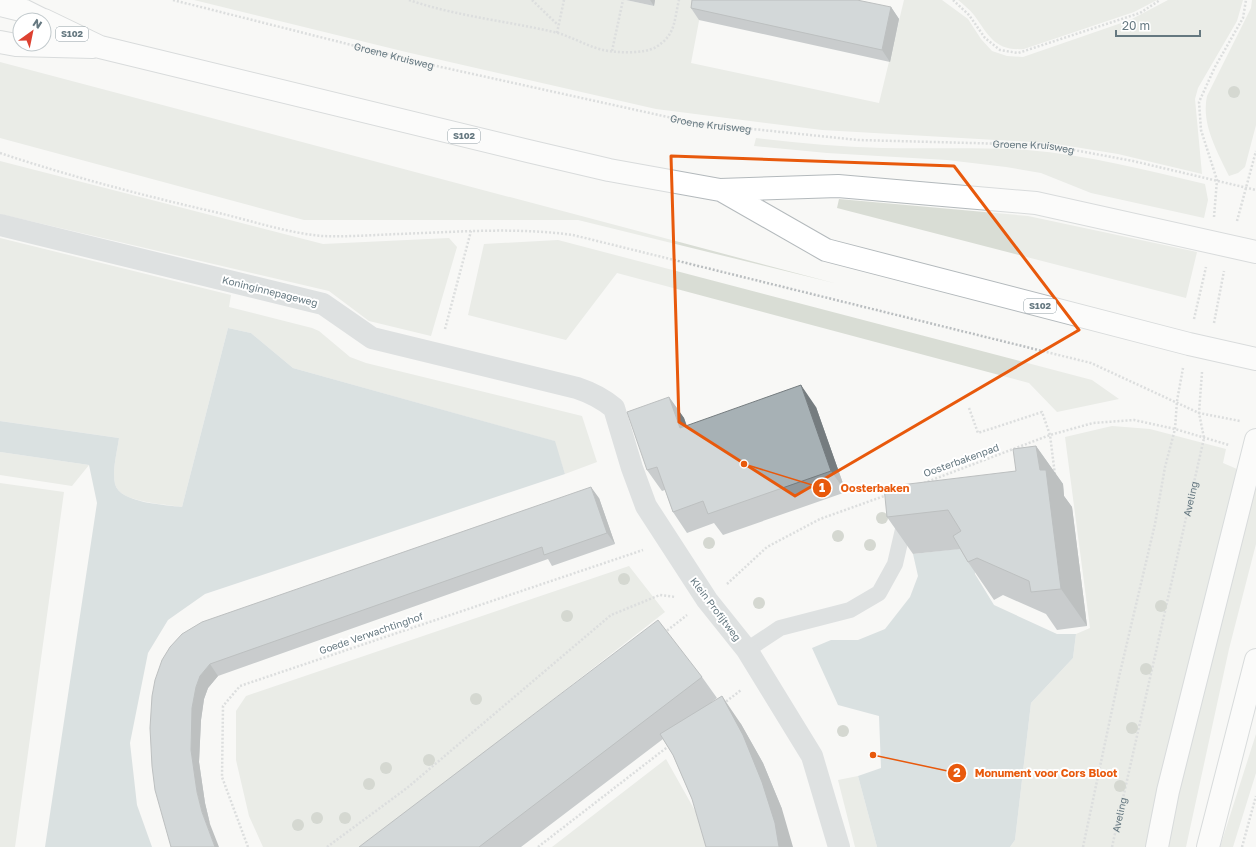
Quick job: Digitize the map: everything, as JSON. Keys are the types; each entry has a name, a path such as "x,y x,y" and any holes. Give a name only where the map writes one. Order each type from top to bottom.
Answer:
{"main road":[{"name":"S102","path":"0,5 27,12"},
{"name":"S102","path":"52,24 100,47 610,170 720,190 838,186 1036,203 1256,252"},
{"name":"S102","path":"0,42 16,45 100,47"},
{"name":"S102","path":"720,190 826,250 1198,346 1256,359"},
{"path":"1157,847 1168,791 1254,446"},
{"path":"1208,847 1256,660"}],"street":[{"name":"Koninginnepageweg","path":"0,226 323,304 372,338 577,388"},
{"name":"Klein Profijtweg","path":"577,388 595,394 614,408 632,468 646,506 707,600 747,650 812,756 839,847"}],"lane":[{"path":"747,650 780,628 850,610 879,593 895,564 904,525"}],"path":[{"name":"Groene Kruisweg","path":"174,0 423,63 695,123 858,140 1047,145 1133,161 1256,190"},
{"path":"409,0 433,8 506,21 557,33 602,50 639,52 655,48 671,35 679,0"},
{"path":"532,0 558,25"},
{"path":"557,33 564,0"},
{"path":"612,51 623,0"},
{"path":"953,0 969,16 985,38 1000,50 1018,53 1140,13 1160,0"},
{"path":"1083,847 1175,429 1177,401 1198,346 1221,243 1217,180 1201,130 1199,102 1215,67 1243,18 1246,0"},
{"name":"Aveling","path":"1112,847 1204,438 1199,412 1201,377 1198,346 1221,243 1246,188 1256,151"},
{"path":"0,153 59,173 167,201 321,236 471,231 552,232 573,235 1091,363 1199,412 1241,421"},
{"path":"438,355 471,231"},
{"path":"969,408 978,433 1042,412 1050,435 1056,480"},
{"name":"Oosterbakenpad","path":"916,485 1050,435 1093,423 1134,420 1175,429 1204,438 1254,446"},
{"path":"664,634 707,600 767,547 820,518 894,493"},
{"name":"Goede Verwachtinghof","path":"248,847 222,777 223,706 240,686 621,557 670,542"},
{"path":"327,847 407,788 611,615 660,595 707,600"},
{"path":"719,708 762,674"},
{"path":"538,847 675,741"},
{"path":"1242,847 1256,796"}],"highlighted area":[{"path":"671,156 954,166 1079,330 795,496 679,422"}],"shaded area":[{"path":"194,0 626,0 654,6 655,0 703,0 691,63 879,103 904,0 942,0 968,19 981,39 992,51 1007,56 1023,57 1130,20 1168,0 1243,0 1237,21 1198,88 1195,99 1202,174 1118,154 1050,143 822,130 656,109 406,52"},
{"path":"958,0 1157,0 1134,12 1024,49 1014,49 999,45 994,41 972,13"},
{"path":"1252,0 1256,0 1256,125 1245,167 1238,173 1229,176 1215,147 1208,127 1206,117 1207,96 1251,8"},
{"path":"0,62 834,283 578,220 304,220 0,138"},
{"path":"756,138 866,147 1027,150 1072,155 1161,173 1205,184 1208,200 1204,218 1091,193 1041,173 947,160 827,153 754,146"},
{"path":"0,161 323,244 449,238 457,247 431,336 369,321 329,291 0,214"},
{"path":"839,199 1028,216 1197,252 1186,298 837,208"},
{"path":"0,238 231,295 229,307 312,328 319,331 350,357 366,363 582,416 597,462 565,474 554,441 293,368 251,333 228,328 182,507 144,502 134,499 118,490 115,484 114,467 119,438 0,421"},
{"path":"558,240 1092,380 1119,399 1057,412 1029,383 617,273 566,340 468,315 484,244"},
{"path":"228,328 251,333 293,368 555,441 565,474 205,594 168,620 148,653 130,743 137,805 152,847 45,847 97,503 89,465 0,452 0,421 119,438 114,473 115,484 118,490 125,495 144,502 182,507"},
{"path":"1112,426 1150,429 1226,449 1223,463 1237,469 1147,847 1010,847 1015,840 1031,703 1073,658 1076,634 1090,628 1065,437"},
{"path":"0,452 89,465 72,486 0,475"},
{"path":"0,483 64,492 15,847 0,847"},
{"path":"1256,485 1256,544 1229,649 1186,847 1165,847"},
{"path":"974,547 975,574 994,605 1057,634 1076,634 1073,658 1031,703 1015,840 1010,847 877,847 858,776 881,768 879,716 838,705 812,648 831,640 858,640 885,629 910,597 918,576 913,554"},
{"path":"629,566 665,612 364,847 263,847 249,816 236,760 236,711 246,696"},
{"path":"1256,734 1256,773 1233,847 1220,847"},
{"path":"666,759 707,832 710,847 552,847"},
{"path":"858,776 877,847 855,847 838,780"}],"building":[{"path":"692,0 857,0 891,7 882,50 691,8"},
{"path":"801,385 831,471 708,514 703,501 673,512 657,467 647,470 627,412 669,397 680,428"},
{"path":"1036,446 1040,470 1046,470 1061,589 1031,592 1029,581 977,558 968,562 953,536 961,531 948,510 887,517 884,487 1016,471 1013,449"},
{"path":"591,487 607,533 544,555 542,547 210,664 200,676 196,687 192,708 191,750 197,792 202,812 215,847 171,847 155,790 150,728 152,696 155,680 162,660 170,647 182,634 202,622"},
{"path":"658,620 702,677 479,847 359,847"},
{"path":"722,696 743,735 762,782 775,823 779,847 706,847 692,799 673,755 660,734"}],"place":[{"name":"Oosterbaken","path":"744,464"},
{"name":"Monument voor Cors Bloot","path":"873,755"}]}
